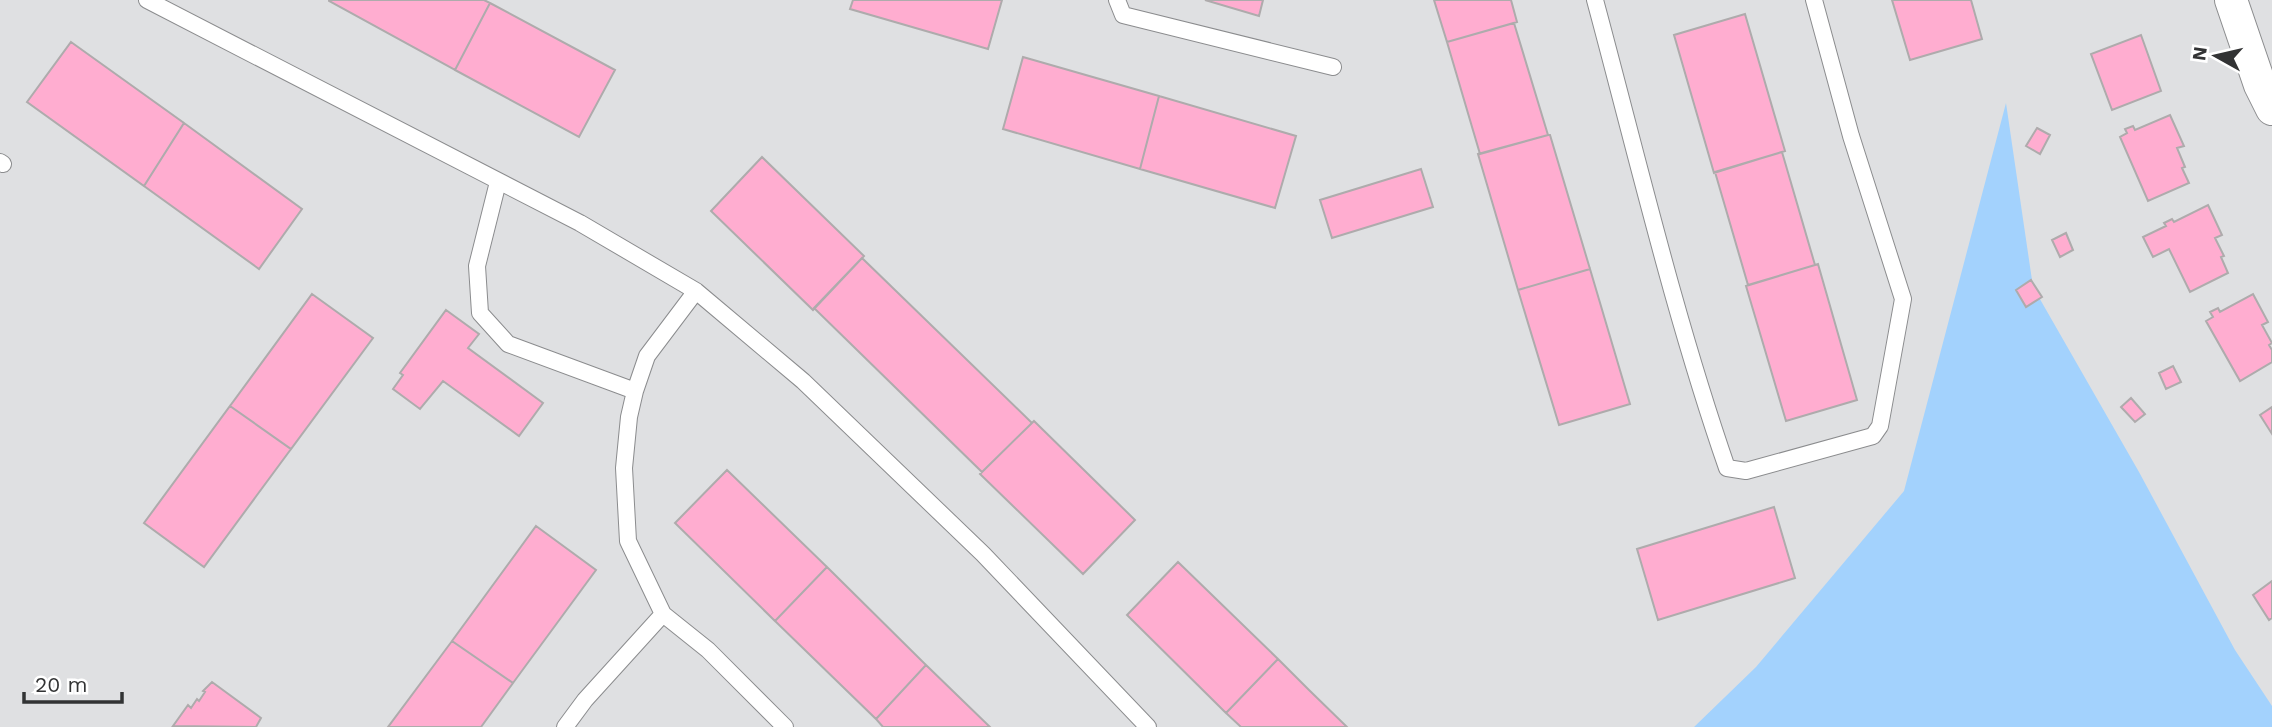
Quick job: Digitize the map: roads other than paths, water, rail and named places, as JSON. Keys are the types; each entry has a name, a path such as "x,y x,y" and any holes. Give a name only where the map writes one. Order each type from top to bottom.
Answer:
{"street":[{"path":"2231,0 2260,85 2272,109"}],"lane":[{"path":"147,0 174,7 498,182 580,223 696,291 803,381 983,554 1148,727"},
{"path":"1117,0 1123,15 1334,67"},
{"path":"1595,0 1679,316 1717,441 1727,468 1746,471 1873,436 1880,426 1903,299 1851,136 1814,0"},
{"path":"498,182 477,266 480,313 508,344 635,391"},
{"path":"696,291 647,356 635,391 629,417 624,468 628,541 663,614 708,650 785,727"},
{"path":"565,727 585,699 663,614"}]}
